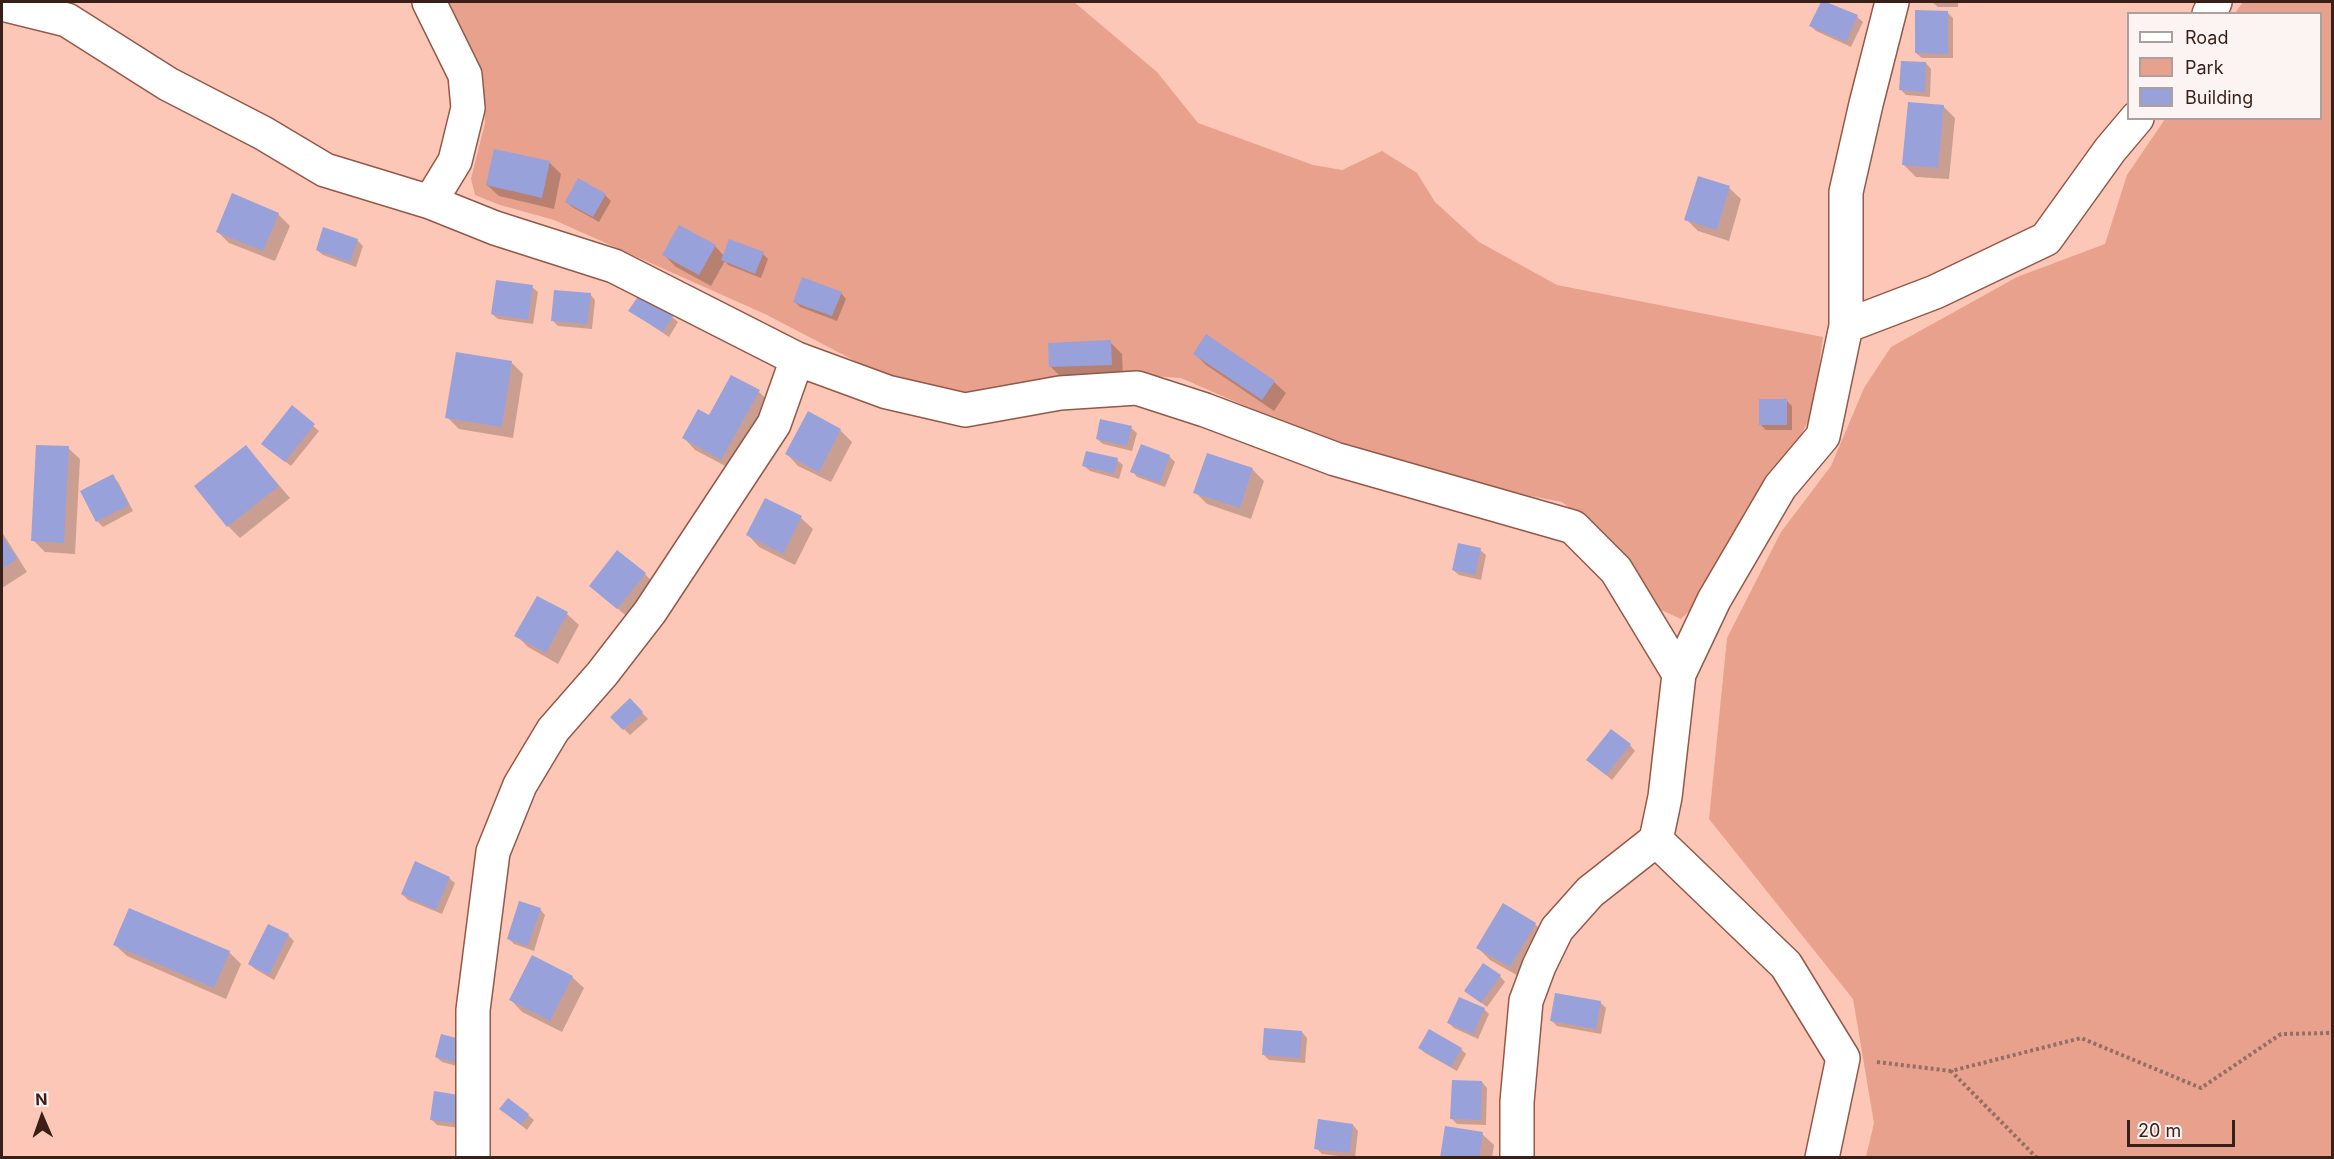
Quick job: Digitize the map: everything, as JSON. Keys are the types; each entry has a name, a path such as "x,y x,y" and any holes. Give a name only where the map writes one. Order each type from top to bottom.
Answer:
{"street":[{"path":"429,2 465,75 468,108 455,160 430,202"},
{"path":"1517,1158 1517,1102 1526,1001 1539,966 1557,929 1590,892 1656,840 1665,797 1678,674 1714,600 1780,487 1823,435 1846,326 1846,192 1892,2"},
{"path":"2,4 67,20 168,84 263,133 325,170 430,202 495,228 614,266 797,359 887,392 965,410 1060,393 1137,388 1205,410 1335,459 1574,527 1616,570 1678,674"},
{"path":"1846,326 1935,292 2046,239 2110,150 2135,120"},
{"path":"472,1158 473,1010 493,852 520,785 554,730 602,674 650,612 774,424 797,359"},
{"path":"1656,840 1786,965 1843,1058 1822,1158"}],"path":[{"path":"1843,1058 1951,1071 2081,1038 2201,1088 2281,1034 2332,1033"},
{"path":"1951,1071 2037,1158"}],"green space":[{"path":"445,2 1074,2 1157,72 1198,123 1313,165 1342,170 1382,151 1417,173 1435,202 1479,242 1557,285 1823,337 1813,411 1798,441 1746,509 1706,594 1681,619 1657,608 1619,549 1562,502 1457,482 1332,444 1181,378 1114,373 965,392 884,376 765,314 554,220 500,205 475,195 471,179 485,123 483,72"},
{"path":"2243,2 2332,2 2332,1157 1866,1157 1874,1123 1853,999 1709,819 1727,638 1781,532 1831,466 1864,388 1891,347 2017,277 2105,244 2127,175 2164,120 2322,120 2322,12 2236,12"}],"building":[{"path":"1821,2 1858,15 1846,42 1809,26"},
{"path":"1915,10 1948,11 1948,54 1915,53"},
{"path":"1901,61 1926,62 1925,92 1899,90"},
{"path":"1908,102 1944,105 1938,168 1902,165"},
{"path":"494,149 550,161 542,198 486,185"},
{"path":"1698,176 1730,186 1717,230 1684,220"},
{"path":"578,178 606,194 593,217 565,202"},
{"path":"232,193 279,213 263,251 216,232"},
{"path":"679,225 716,245 699,275 662,255"},
{"path":"323,227 358,239 350,262 316,250"},
{"path":"729,239 764,252 755,274 721,260"},
{"path":"802,277 842,292 832,316 793,302"},
{"path":"496,280 533,285 528,320 491,314"},
{"path":"554,290 591,293 587,324 551,321"},
{"path":"639,295 673,316 663,332 628,311"},
{"path":"1206,334 1275,381 1262,400 1193,354"},
{"path":"1111,340 1112,365 1049,367 1048,343"},
{"path":"456,352 512,361 502,427 445,418"},
{"path":"731,375 760,390 721,460 682,438 698,409 709,415"},
{"path":"1759,399 1787,399 1787,425 1759,425"},
{"path":"292,405 315,424 285,462 261,444"},
{"path":"808,411 841,429 819,472 785,454"},
{"path":"1100,419 1132,426 1127,446 1096,439"},
{"path":"1141,444 1170,455 1160,483 1130,472"},
{"path":"36,445 69,446 64,543 31,541"},
{"path":"246,445 279,486 227,527 194,486"},
{"path":"1086,451 1118,458 1114,474 1082,466"},
{"path":"1207,453 1253,468 1240,508 1193,493"},
{"path":"113,474 129,505 96,522 80,491"},
{"path":"765,498 802,516 783,554 746,535"},
{"path":"2,536 17,559 2,569"},
{"path":"1458,543 1481,548 1475,575 1452,570"},
{"path":"617,550 646,573 617,609 589,586"},
{"path":"537,596 568,612 546,653 514,636"},
{"path":"630,698 643,712 623,730 610,717"},
{"path":"1611,729 1631,744 1606,775 1586,760"},
{"path":"415,861 450,877 436,910 401,894"},
{"path":"519,901 541,908 528,946 507,939"},
{"path":"1503,903 1536,923 1510,967 1476,948"},
{"path":"129,908 230,951 214,988 113,945"},
{"path":"268,924 289,934 269,975 248,964"},
{"path":"532,955 573,976 550,1021 509,1000"},
{"path":"1483,963 1501,975 1481,1003 1464,991"},
{"path":"1555,993 1601,1001 1596,1029 1550,1021"},
{"path":"1459,997 1485,1008 1473,1034 1447,1023"},
{"path":"1264,1028 1302,1031 1300,1058 1262,1055"},
{"path":"1429,1029 1462,1048 1451,1067 1418,1048"},
{"path":"441,1034 464,1040 458,1063 435,1057"},
{"path":"1452,1080 1482,1081 1481,1120 1450,1119"},
{"path":"434,1091 459,1095 455,1123 430,1120"},
{"path":"508,1098 529,1114 521,1125 499,1109"},
{"path":"1318,1119 1353,1124 1350,1153 1314,1149"},
{"path":"1445,1126 1483,1132 1479,1158 1440,1158"}]}
